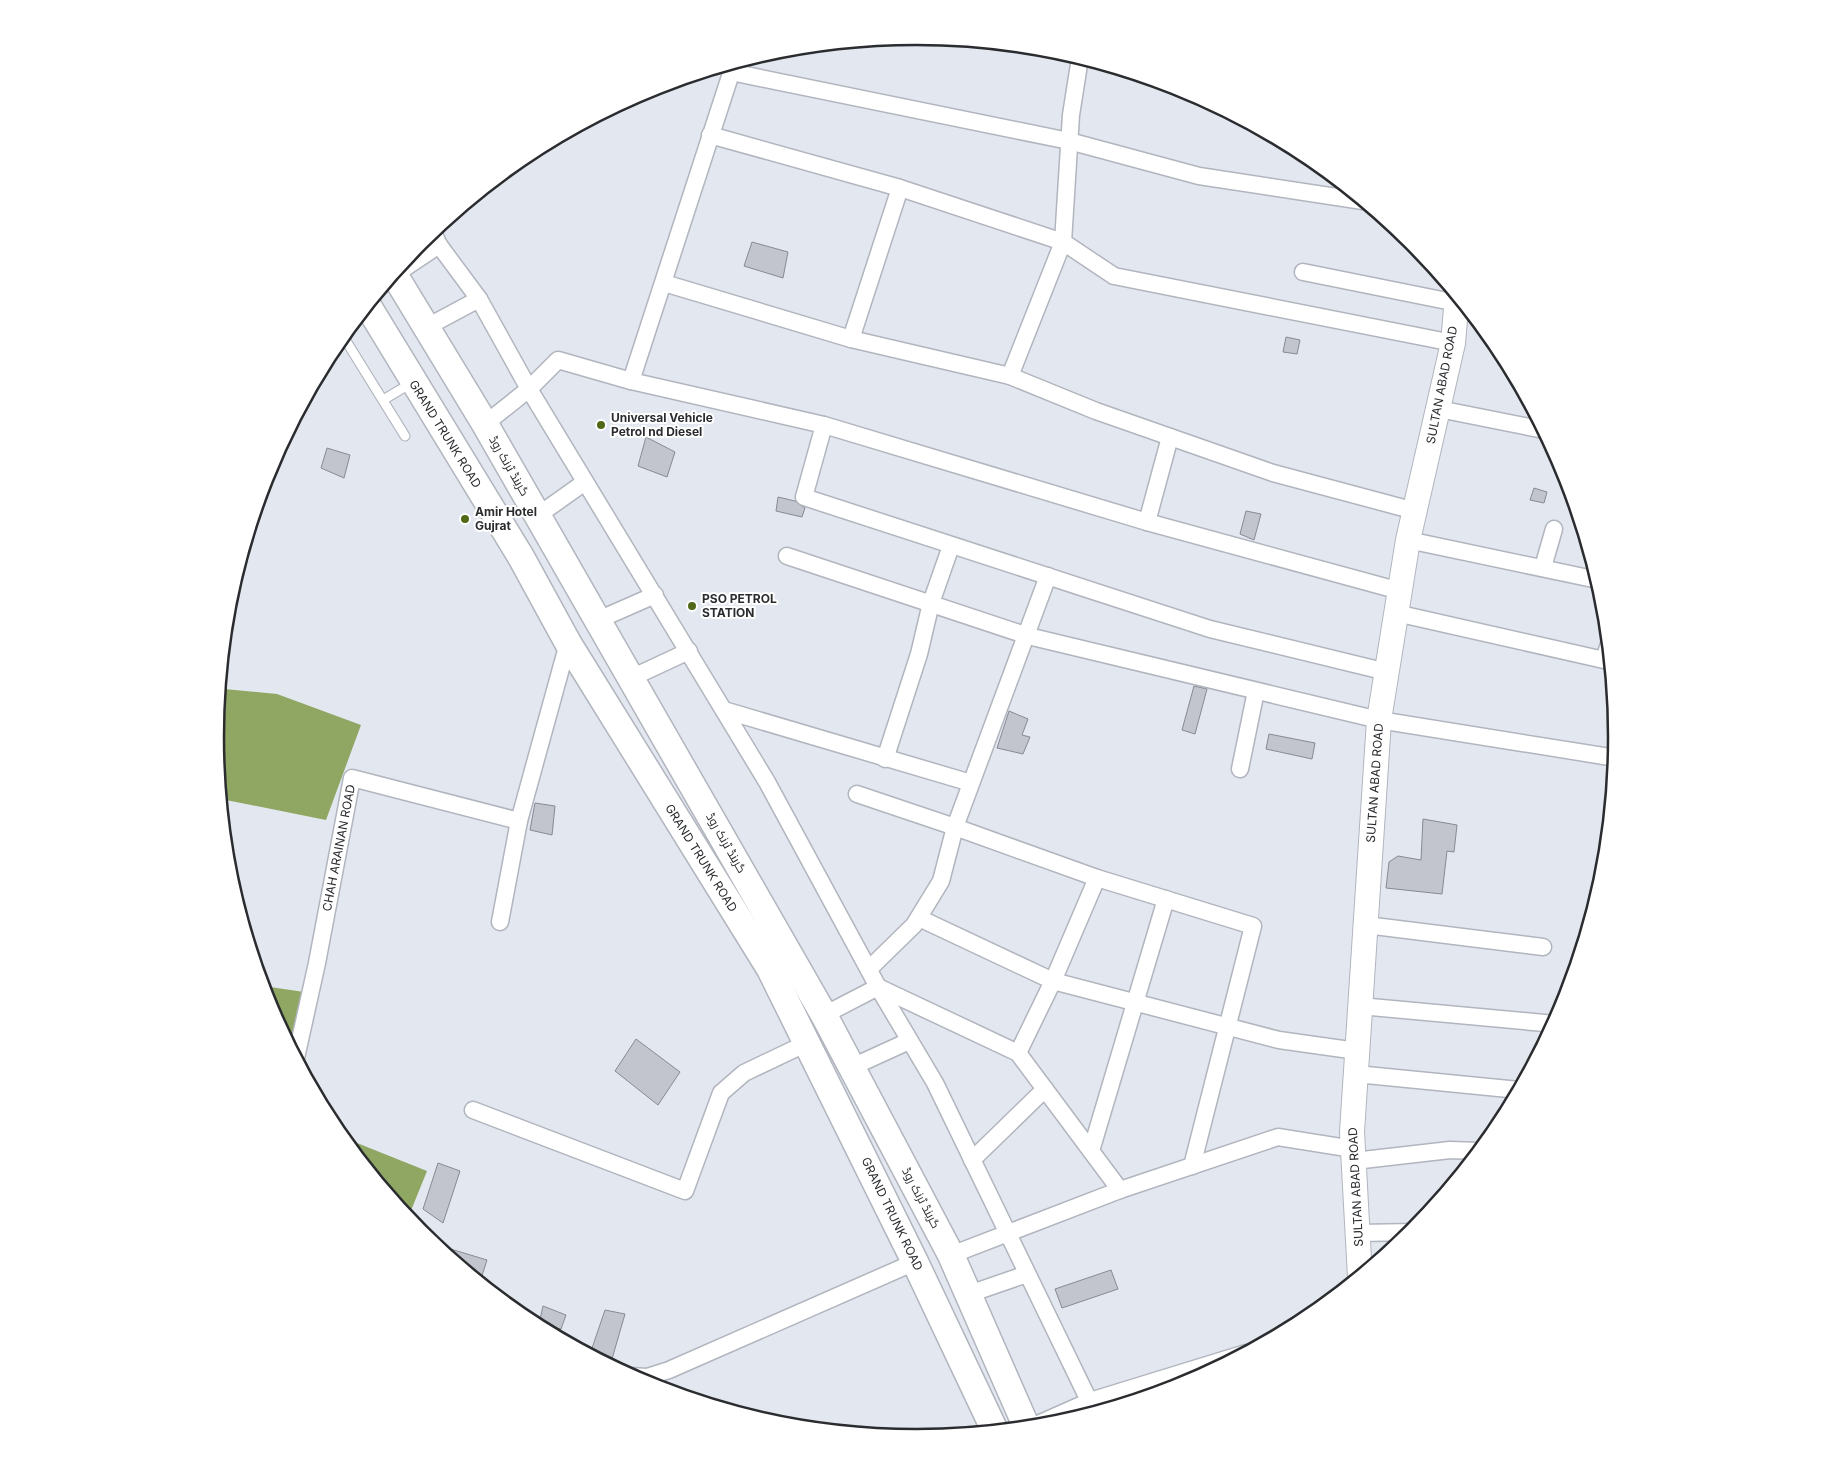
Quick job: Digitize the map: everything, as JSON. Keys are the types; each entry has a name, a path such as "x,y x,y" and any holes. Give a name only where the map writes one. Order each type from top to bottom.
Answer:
{"main road":[{"name":"گرینڈ ٹرنک روڈ","path":"397,280 484,424 598,620 824,1015 951,1255 1025,1421"},
{"name":"GRAND TRUNK ROAD","path":"371,311 521,557 568,643 770,969 915,1262 992,1426"},
{"path":"828,1086 854,1070"}],"street":[{"path":"1010,376 1063,242 1069,141 1079,65"},
{"path":"737,69 1069,141 1199,176 1352,199"},
{"path":"631,381 731,71"},
{"path":"710,135 900,188 1063,242 1114,276 1453,343"},
{"path":"851,339 900,188"},
{"path":"437,239 479,299 529,389 767,782 878,987 935,1083 1092,1407 1200,1369"},
{"path":"1302,272 1452,299"},
{"path":"664,283 851,339 1010,376 1096,411 1273,473 1415,511"},
{"path":"425,328 479,299"},
{"name":"SULTAN ABAD ROAD","path":"1360,1269 1352,1132 1380,720 1408,540 1440,409 1453,343 1457,305"},
{"path":"484,424 529,389 558,360 631,381 824,425 1147,522 1398,602 1604,659"},
{"path":"1440,409 1537,429"},
{"path":"824,425 804,497 1210,629 1387,672"},
{"path":"1147,522 1170,437"},
{"path":"537,516 585,482"},
{"path":"1543,567 1554,529"},
{"path":"1408,540 1590,578"},
{"path":"885,759 919,654 931,604 951,546"},
{"path":"787,556 1028,636 1380,720 1609,757"},
{"path":"869,969 914,925 941,881 955,827 1028,636 1048,576"},
{"path":"598,620 655,595"},
{"path":"500,922 519,821 568,643"},
{"path":"631,678 689,651"},
{"path":"1240,768 1256,691"},
{"path":"724,710 885,759 972,783"},
{"name":"CHAH ARAINAN ROAD","path":"298,1049 317,963 352,778 519,821"},
{"path":"857,794 1097,878 1253,926 1192,1166"},
{"path":"1018,1053 1053,981 1097,878"},
{"path":"1091,1151 1137,1003 1166,899"},
{"path":"919,918 1053,981 1356,1062 1513,1089"},
{"path":"1366,926 1543,947"},
{"path":"824,1015 878,987"},
{"path":"878,987 1018,1053 1120,1190"},
{"path":"1360,1006 1547,1023"},
{"path":"854,1070 909,1041"},
{"path":"473,1110 686,1191 721,1093 744,1073 807,1044"},
{"path":"972,1160 1045,1089"},
{"path":"951,1255 1120,1190 1278,1137 1353,1155 1450,1150 1472,1151"},
{"path":"1359,1234 1400,1233"},
{"path":"649,1376 669,1370 915,1262"},
{"path":"969,1294 1027,1274"}],"lane":[{"path":"348,343 405,436"},
{"path":"383,400 413,382"}],"shaded area":[{"path":"225,689 277,694 361,725 326,820 227,800 224,738"},
{"path":"271,987 311,993 298,1049"},
{"path":"355,1142 427,1171 411,1210 367,1159"}],"building":[{"path":"752,242 788,252 783,278 744,266"},
{"path":"1286,337 1300,340 1297,354 1283,352"},
{"path":"646,437 675,452 667,477 638,466"},
{"path":"327,448 350,455 344,478 321,468"},
{"path":"1534,488 1547,492 1544,503 1530,500"},
{"path":"778,497 795,501 805,508 802,517 776,511"},
{"path":"1246,511 1261,514 1254,540 1240,534"},
{"path":"1194,686 1207,689 1195,734 1182,730"},
{"path":"1009,711 1028,719 1022,735 1030,737 1023,754 997,748"},
{"path":"1269,734 1315,743 1312,759 1266,749"},
{"path":"535,803 555,806 552,835 530,830"},
{"path":"1423,819 1457,825 1454,852 1447,851 1442,894 1386,888 1389,862 1398,856 1421,860"},
{"path":"636,1039 680,1072 658,1105 615,1071"},
{"path":"438,1163 460,1171 443,1223 423,1209"},
{"path":"450,1249 487,1260 482,1276"},
{"path":"1111,1270 1118,1289 1062,1308 1055,1289"},
{"path":"543,1306 566,1315 561,1329 540,1318"},
{"path":"605,1310 625,1314 612,1359 592,1349"}],"place":[{"name":"Universal Vehicle Petrol nd Diesel","path":"601,425"},
{"name":"Amir Hotel Gujrat","path":"465,519"},
{"name":"PSO PETROL STATION","path":"692,606"}]}
